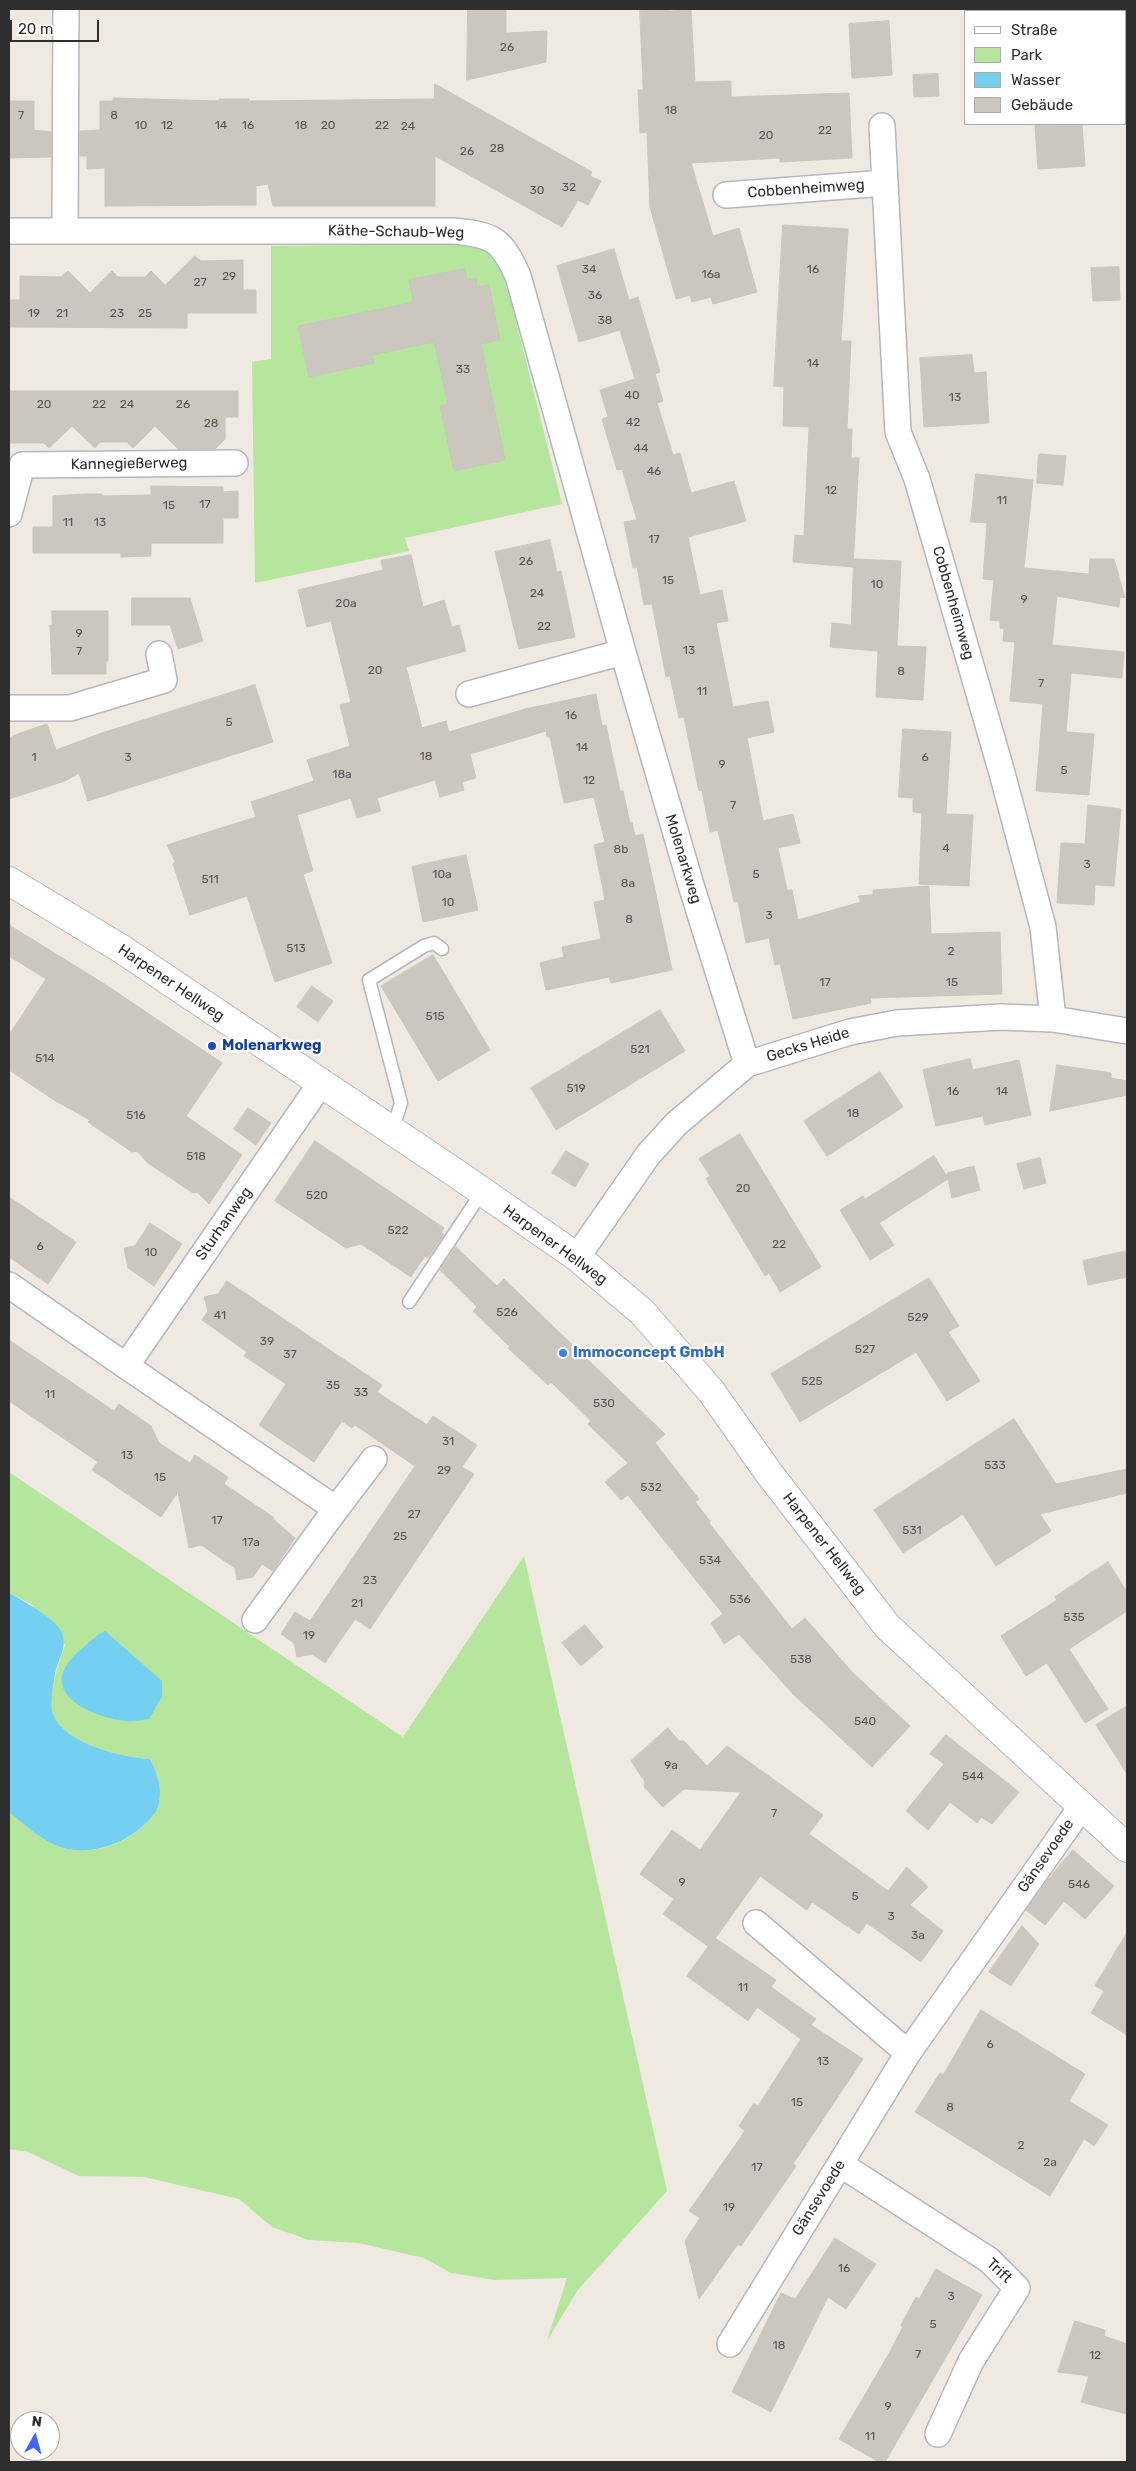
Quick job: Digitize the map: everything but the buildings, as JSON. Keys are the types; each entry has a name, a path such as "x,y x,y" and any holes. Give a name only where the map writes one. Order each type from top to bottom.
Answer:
{"street":[{"path":"65,231 66,9"},
{"name":"Cobbenheimweg","path":"882,126 898,432 917,479 1002,773 1043,927 1053,1019"},
{"name":"Cobbenheimweg","path":"726,195 885,183"},
{"name":"Käthe-Schaub-Weg","path":"9,231 454,230 483,234 506,250 518,276 570,457"},
{"name":"Molenarkweg","path":"570,457 623,652 691,884 747,1064"},
{"name":"Kannegießerweg","path":"9,514 15,465 236,463"},
{"path":"469,694 623,652"},
{"path":"9,708 70,708 164,680 159,654"},
{"name":"Harpener Hellweg","path":"9,881 120,948 322,1083 577,1257 642,1312 711,1391 768,1472 887,1626 1127,1848"},
{"name":"Gecks Heide","path":"577,1257 648,1155 676,1124 747,1064 850,1032 897,1022 1002,1017 1053,1019 1127,1032"},
{"name":"Sturhanweg","path":"126,1366 322,1083"},
{"path":"9,1285 336,1508"},
{"path":"255,1620 374,1459"},
{"name":"Gänsevoede","path":"730,2344 908,2053 1082,1806"},
{"path":"756,1923 908,2053"},
{"name":"Trift","path":"840,2164 989,2260 1017,2288 970,2361 938,2434"}],"lane":[{"path":"392,1131 401,1103 368,980 424,946 434,943 442,949"},
{"path":"409,1302 482,1192"}],"green space":[{"path":"479,244 500,258 562,504 405,538 409,551 255,583 252,362 271,359 271,246"},
{"path":"9,1472 403,1737 524,1556 667,2191 577,2291 547,2341 567,2278 495,2280 451,2273 424,2258 359,2243 309,2240 272,2227 239,2199 144,2177 79,2176 28,2152 9,2149 9,1812 36,1834 59,1847 90,1850 113,1845 142,1827 157,1810 160,1790 158,1777 150,1759 110,1752 81,1741 68,1733 59,1724 53,1713 53,1688 65,1645 31,1604 9,1593"}],"water":[{"path":"9,1593 45,1615 61,1631 64,1643 56,1669 52,1700 53,1714 59,1724 81,1741 95,1747 109,1752 150,1759 159,1784 159,1804 156,1811 142,1827 123,1840 102,1848 90,1850 67,1849 59,1847 36,1834 9,1812"},
{"path":"105,1631 162,1681 162,1697 149,1719 129,1721 91,1712 70,1698 64,1689 62,1678 66,1666 77,1653"}],"place":[{"name":"Molenarkweg","path":"212,1046"},
{"name":"Immoconcept GmbH","path":"563,1353"}]}
